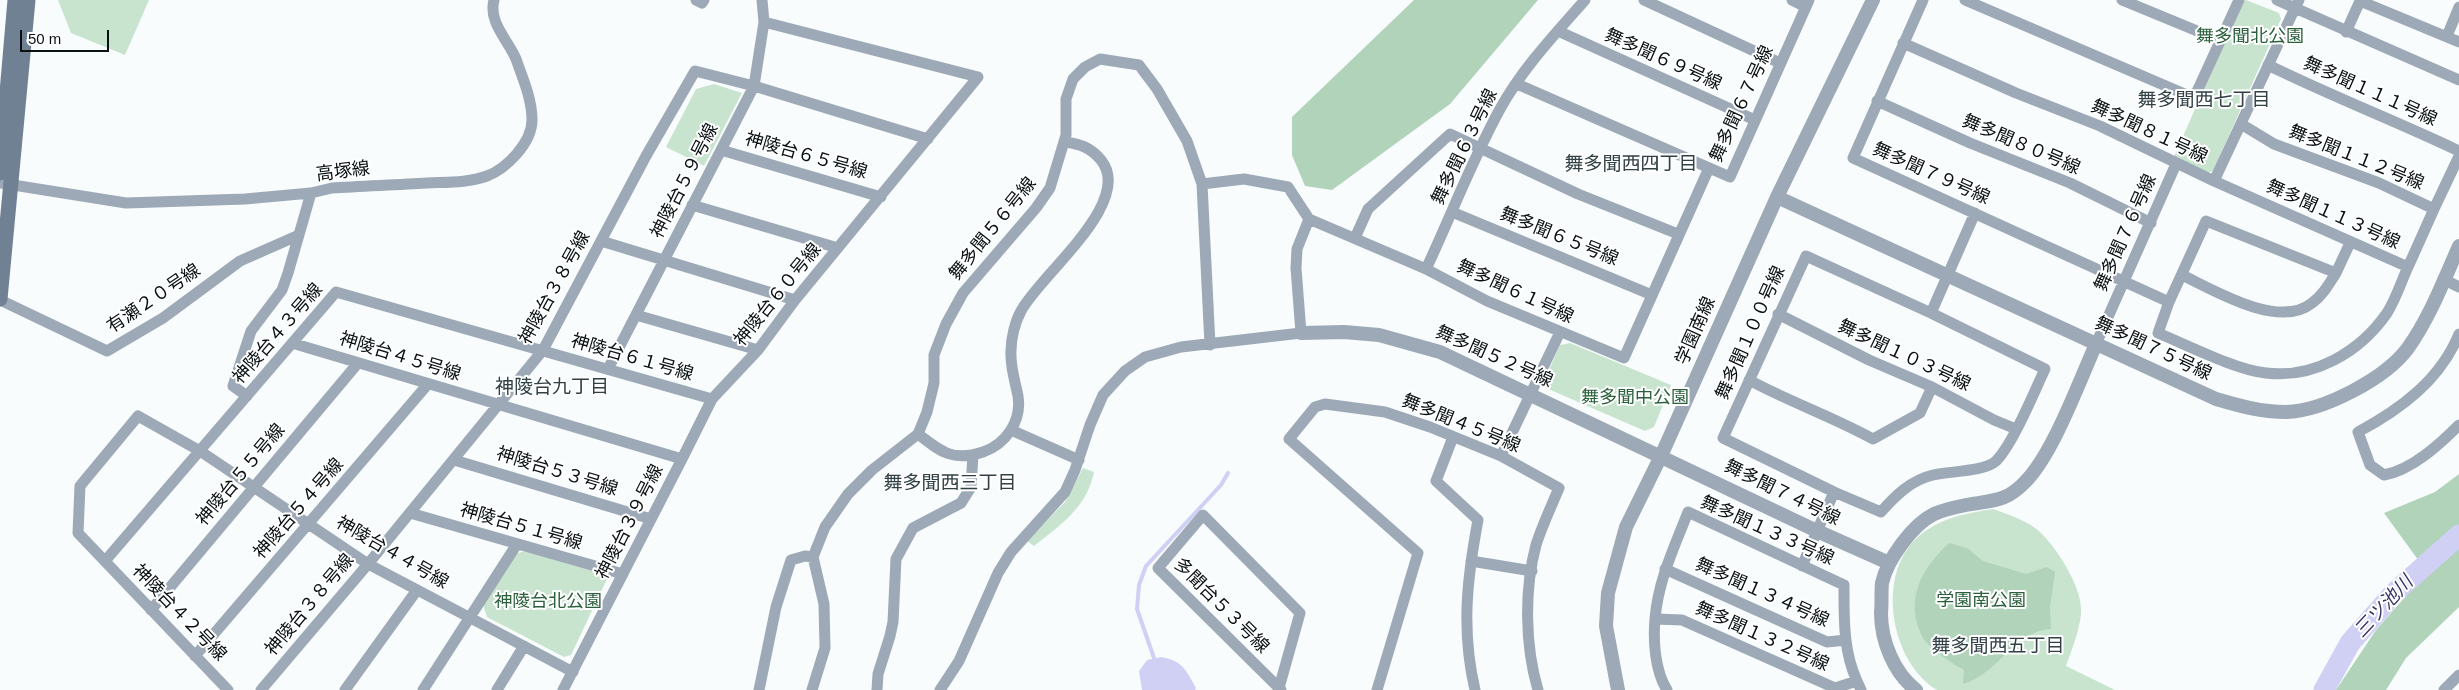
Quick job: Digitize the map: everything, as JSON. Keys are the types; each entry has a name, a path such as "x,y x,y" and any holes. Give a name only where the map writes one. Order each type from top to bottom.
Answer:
{"main road":[{"path":"0,173 15,0"},
{"path":"0,299 5,184 28,0"}],"street":[{"name":"高塚線","path":"5,184 126,203 245,199 311,193 332,188 463,182 486,177 500,170 526,142 532,123 531,100 515,56 500,32 492,8 494,0"},
{"path":"696,0 702,3 704,0"},
{"name":"神陵台５９号線","path":"608,369 754,86 764,22 762,0"},
{"name":"舞多聞６３号線","path":"1426,269 1479,149 1501,107 1558,31 1585,0"},
{"path":"1644,0 1780,64"},
{"path":"1792,0 1808,3"},
{"name":"学園南線","path":"1618,690 1606,626 1608,592 1626,526 1661,456 1777,197 1873,0"},
{"name":"舞多聞７９号線","path":"1923,0 1853,158 2169,302"},
{"path":"1965,0 2194,98 2239,0"},
{"path":"2122,0 2219,40"},
{"path":"2277,0 2297,4 2346,32 2459,80"},
{"path":"2346,32 2360,1 2459,42"},
{"name":"舞多聞６７号線","path":"1517,84 1730,177 1808,3"},
{"name":"舞多聞８１号線","path":"1903,43 2016,93 2100,126 2214,181 2297,4"},
{"path":"2447,36 2459,7"},
{"path":"764,22 978,77 928,139"},
{"name":"舞多聞６９号線","path":"1558,31 1755,120"},
{"name":"舞多聞５６号線","path":"918,434 927,412 934,383 934,355 946,324 963,293 1036,208 1050,188 1065,142 1066,99 1072,79 1085,67 1100,59 1139,66 1157,89 1187,141 1202,184 1210,345"},
{"name":"舞多聞１１１号線","path":"2268,66 2325,94 2374,112 2459,151"},
{"name":"神陵台３８号線","path":"261,690 368,564 543,350 695,70 928,139"},
{"name":"舞多聞８０号線","path":"1877,101 1970,143 2070,183 2151,223"},
{"name":"舞多聞１１２号線","path":"2241,124 2274,144 2379,184 2434,209 2459,156"},
{"path":"1354,238 1368,209 1450,134 1578,194 1678,234"},
{"name":"神陵台６０号線","path":"682,459 712,399 758,350 795,300 928,139"},
{"path":"812,690 825,648 826,626 824,604 813,558 825,527 848,494 872,470 918,434 943,452 956,457 973,455 991,449 1003,440 1011,430 1018,412 1018,398 1011,351 1020,312 1100,212 1109,183 1105,165 1094,153 1079,144 1065,142"},
{"name":"神陵台６５号線","path":"721,150 881,197"},
{"name":"舞多聞７６号線","path":"2096,344 2176,164"},
{"name":"舞多聞６１号線","path":"1309,220 1426,269 1487,301 1624,358 1709,168"},
{"path":"940,690 959,661 998,573 1011,552 1065,492 1103,395 1125,370 1145,357 1181,347 1301,333 1296,268 1298,249 1309,220 1288,187 1244,179 1202,184"},
{"name":"舞多聞１１３号線","path":"2214,181 2350,243 2408,267 2434,209"},
{"path":"247,396 233,386 251,331 282,290 311,193"},
{"name":"舞多聞７５号線","path":"1777,197 1948,274 2216,399 2257,411 2289,412 2316,406 2345,395 2381,374 2407,349 2427,316 2459,246"},
{"path":"692,205 838,248"},
{"name":"舞多聞６５号線","path":"1452,212 1652,295"},
{"path":"1802,566 1834,492 1881,512 1897,494 1915,482 1932,475 1978,468 1996,461 2016,429 2045,369 1931,313 1975,213"},
{"path":"2336,273 2206,221 2169,302 2158,333 2224,360 2264,373 2312,370 2350,351 2369,334 2388,312 2408,267"},
{"name":"有瀬２０号線","path":"0,299 106,351 163,318 240,261 300,235"},
{"path":"601,241 795,300"},
{"path":"2182,275 2253,307 2272,312 2284,312 2311,305 2323,293 2336,273 2350,243"},
{"name":"舞多聞１００号線","path":"1834,492 1723,438 1806,256 1931,313"},
{"path":"2444,279 2459,287"},
{"name":"神陵台４３号線","path":"105,561 336,292 543,350"},
{"name":"舞多聞１０３号線","path":"1778,314 1869,360 1932,387 1994,420 2016,429"},
{"path":"636,315 758,350"},
{"name":"舞多聞５２号線","path":"1301,333 1344,332 1379,335 1411,342 1440,352 1531,393 1661,456"},
{"path":"1501,456 1560,332"},
{"path":"2458,337 2442,366 2418,392 2387,416 2358,432 2370,465 2384,475 2392,474 2412,463 2446,438 2459,425"},
{"name":"神陵台４５号線","path":"292,343 498,405"},
{"path":"1916,690 1907,683 1889,653 1881,626 1882,583 1889,562 1911,532 1933,514 1966,505 1999,501 2025,482 2048,450 2096,344"},
{"name":"神陵台６１号線","path":"543,350 712,399"},
{"name":"神陵台５５号線","path":"151,610 358,362"},
{"path":"1749,380 1783,398 1837,419 1873,439 1920,413 1932,387"},
{"name":"神陵台５４号線","path":"195,656 428,384"},
{"name":"舞多聞４５号線","path":"1377,690 1418,553 1289,439 1315,407 1325,404 1386,412 1501,456 1559,488 1536,545 1532,571 1528,619 1532,670 1538,690"},
{"name":"神陵台３９号線","path":"498,405 682,459 564,690"},
{"name":"神陵台４２号線","path":"200,451 138,416 80,486 78,533 228,690"},
{"path":"1011,430 1079,460"},
{"path":"1453,438 1436,481 1478,520 1466,594 1467,650 1475,690"},
{"name":"神陵台４４号線","path":"200,451 368,564 573,672"},
{"path":"877,690 878,674 893,622 896,559 913,528 961,503 971,487 973,455"},
{"name":"舞多聞７４号線","path":"1661,456 1817,531 1889,562"},
{"name":"神陵台５３号線","path":"454,460 651,518"},
{"name":"舞多聞１３３号線","path":"1654,619 1657,596 1664,569 1688,512 1844,585 1844,629 1851,668 1859,686"},
{"name":"神陵台５１号線","path":"410,513 623,574"},
{"name":"多聞台５３号線","path":"1202,515 1300,614 1280,689 1158,568 1202,515"},
{"path":"423,690 517,544"},
{"path":"759,690 776,607 791,560 805,556 813,558"},
{"path":"1471,561 1532,571"},
{"name":"舞多聞１３４号線","path":"1664,569 1827,642 1846,640"},
{"path":"345,690 417,590"},
{"path":"1654,619 1653,633 1657,658 1663,684 1667,690"},
{"name":"舞多聞１３２号線","path":"1654,619 1682,620 1835,688 1859,686"},
{"path":"497,690 524,646"},
{"path":"2444,690 2459,675"}],"green space":[{"path":"58,0 149,0 125,55 71,33"},
{"path":"1414,0 1538,0 1450,104 1332,190 1305,186 1292,155 1292,117"},
{"name":"舞多聞北公園","path":"2246,0 2279,13 2281,19 2213,171 2206,173 2173,159 2242,2"},
{"path":"714,84 742,93 704,166 666,147 696,89"},
{"name":"舞多聞中公園","path":"1570,343 1671,385 1654,427 1645,431 1546,388 1544,381 1560,345"},
{"path":"1083,468 1094,472 1091,484 1079,505 1063,523 1034,546 1027,541 1065,502"},
{"path":"2459,474 2459,607 2406,658 2386,690 2336,690 2376,630 2427,572 2384,513 2435,492"},
{"name":"学園南公園","path":"1993,509 2031,525 2041,533 2062,560 2074,582 2081,604 2077,634 2066,666 2115,690 1937,690 1921,677 1908,659 1899,639 1894,616 1893,594 1897,572 1905,552 1919,536 1936,525 1964,515"},
{"path":"1949,543 1967,548 1983,561 2026,574 2047,567 2055,572 2050,607 2051,629 2038,631 2027,637 2016,644 1986,672 1963,684 1964,670 1941,655 1925,641 1917,622 1915,609 1919,585 1924,574 1939,553"},
{"name":"神陵台北公園","path":"525,551 603,574 607,579 571,655 564,657 487,617 483,605 515,554"}],"water":[{"path":"1161,657 1174,661 1183,667 1196,688 1195,690 1142,690 1139,671 1147,660"}],"waterway":[{"path":"1154,658 1137,609 1139,585 1146,566 1221,485 1228,473"},
{"name":"三ツ池川","path":"2324,690 2350,643 2394,593 2459,535"}],"district":[{"name":"舞多聞西七丁目","path":"2204,101"},
{"name":"舞多聞西四丁目","path":"1631,165"},
{"name":"神陵台九丁目","path":"552,388"},
{"name":"舞多聞西三丁目","path":"950,484"},
{"name":"舞多聞西五丁目","path":"1998,647"}]}
